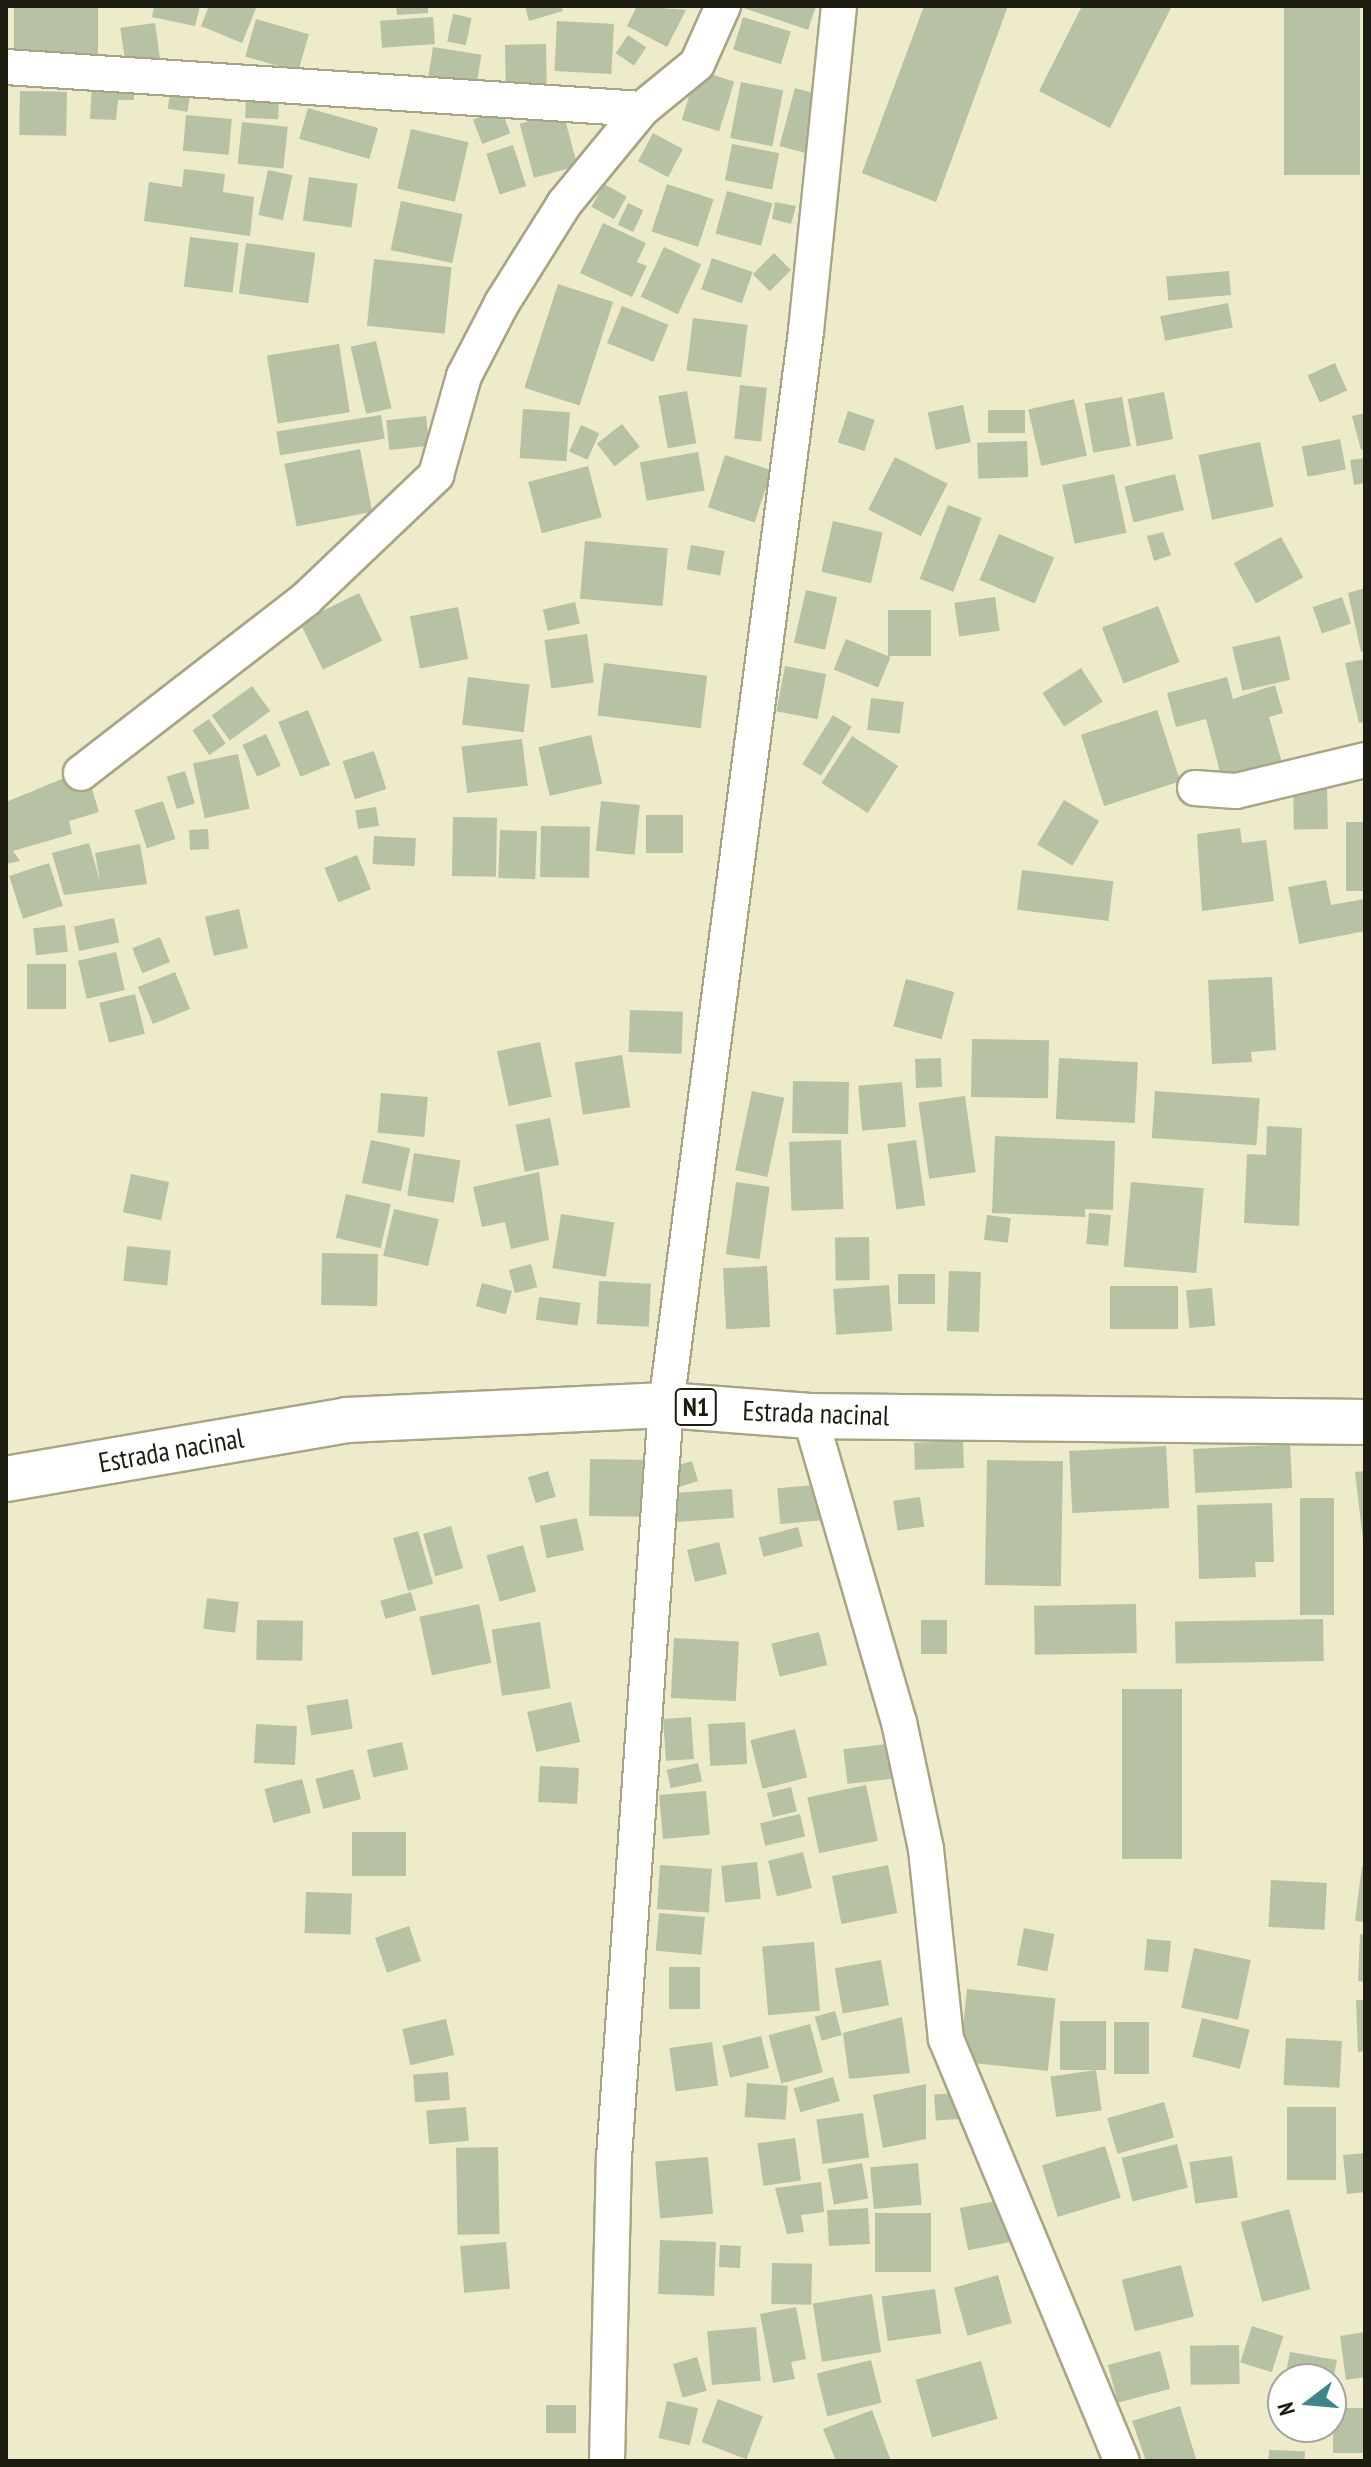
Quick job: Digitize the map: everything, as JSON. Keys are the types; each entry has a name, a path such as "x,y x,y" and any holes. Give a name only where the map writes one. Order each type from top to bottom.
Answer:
{"highway":[{"name":"Estrada nacinal","path":"19,1476 347,1420 666,1405 810,1416 1365,1422"}],"street":[{"path":"81,773 306,599 436,475 464,376 502,303 564,204 642,109 697,64 723,6"},
{"path":"607,2461 614,2158 666,1405 806,331 839,6"},
{"path":"6,67 642,109"},
{"path":"1195,788 1236,791 1365,760"},
{"path":"810,1416 899,1722 926,1849 946,2039 1122,2461"}],"building":[{"path":"14,6 98,6 98,54 14,54"},
{"path":"154,6 200,6 195,26 152,17"},
{"path":"209,6 257,6 242,43 201,26"},
{"path":"396,6 428,6 428,13 397,15"},
{"path":"525,6 561,6 563,11 529,21"},
{"path":"637,6 686,10 667,47 627,26"},
{"path":"738,6 816,6 808,30"},
{"path":"924,6 1008,6 936,202 862,173"},
{"path":"1082,6 1172,6 1110,128 1039,91"},
{"path":"1284,6 1360,6 1360,175 1284,175"},
{"path":"453,14 472,18 466,45 447,41"},
{"path":"433,17 435,44 382,48 380,21"},
{"path":"743,17 791,32 781,64 733,50"},
{"path":"256,19 309,34 298,72 245,56"},
{"path":"557,21 614,24 611,74 554,71"},
{"path":"155,23 160,59 125,64 120,28"},
{"path":"628,35 646,47 634,66 616,53"},
{"path":"546,44 547,83 506,84 505,45"},
{"path":"433,47 481,55 476,86 428,79"},
{"path":"697,70 734,81 719,131 682,120"},
{"path":"92,82 134,84 134,100 118,100 116,120 90,119"},
{"path":"741,82 783,90 772,146 730,138"},
{"path":"171,88 191,91 187,112 168,109"},
{"path":"795,88 821,95 806,153 779,146"},
{"path":"20,91 67,92 66,136 19,135"},
{"path":"246,95 279,96 278,119 245,118"},
{"path":"308,108 378,128 369,159 299,139"},
{"path":"501,109 510,133 482,144 473,120"},
{"path":"563,112 577,166 534,178 520,124"},
{"path":"186,115 232,119 229,155 183,151"},
{"path":"242,122 288,127 283,169 238,164"},
{"path":"411,129 468,142 455,202 397,188"},
{"path":"653,133 683,149 668,177 638,161"},
{"path":"732,144 779,153 772,189 725,180"},
{"path":"513,145 526,186 500,195 486,154"},
{"path":"184,169 225,174 223,192 254,197 250,236 144,221 149,182 182,187"},
{"path":"268,170 292,175 283,220 258,215"},
{"path":"309,177 358,184 351,227 303,221"},
{"path":"604,184 627,197 614,219 591,207"},
{"path":"667,184 714,199 698,247 652,232"},
{"path":"727,191 772,203 761,246 716,234"},
{"path":"401,201 463,214 452,263 391,250"},
{"path":"775,202 796,206 791,224 772,219"},
{"path":"628,203 643,210 633,232 618,225"},
{"path":"603,223 646,243 637,262 647,266 632,297 580,273"},
{"path":"190,237 239,243 233,293 184,287"},
{"path":"246,243 315,253 308,303 239,294"},
{"path":"664,247 701,264 678,314 641,297"},
{"path":"774,253 791,270 770,291 753,274"},
{"path":"712,258 753,272 742,303 701,289"},
{"path":"374,259 452,267 445,334 367,326"},
{"path":"1229,271 1231,295 1168,300 1166,276"},
{"path":"558,284 613,302 579,406 524,388"},
{"path":"1228,303 1233,328 1165,341 1160,316"},
{"path":"622,306 668,325 653,362 607,343"},
{"path":"693,318 748,325 741,377 687,371"},
{"path":"376,341 392,408 366,414 351,347"},
{"path":"339,344 350,412 278,424 267,355"},
{"path":"1335,363 1347,390 1320,403 1308,375"},
{"path":"740,385 767,388 761,442 734,439"},
{"path":"687,391 696,443 668,448 658,396"},
{"path":"1164,392 1173,439 1137,446 1128,399"},
{"path":"1122,397 1131,446 1093,453 1085,404"},
{"path":"1074,399 1087,456 1041,466 1028,410"},
{"path":"963,405 971,442 936,450 928,412"},
{"path":"523,409 570,412 566,461 520,458"},
{"path":"988,410 1025,410 1025,433 988,433"},
{"path":"848,411 875,420 864,451 838,442"},
{"path":"1365,413 1365,449 1361,450 1352,416"},
{"path":"381,415 385,439 280,455 276,432"},
{"path":"426,416 429,446 389,450 386,420"},
{"path":"622,424 640,447 615,467 597,444"},
{"path":"581,425 599,433 587,460 569,451"},
{"path":"1340,439 1346,469 1308,477 1302,446"},
{"path":"1027,441 1028,477 978,479 977,443"},
{"path":"1260,442 1274,507 1212,520 1198,455"},
{"path":"360,449 372,512 297,527 284,464"},
{"path":"698,452 705,490 647,501 640,462"},
{"path":"725,455 772,470 755,522 708,507"},
{"path":"895,457 948,484 921,536 868,510"},
{"path":"1365,458 1365,483 1354,485 1350,460"},
{"path":"588,466 602,517 542,533 528,482"},
{"path":"1114,474 1126,533 1075,544 1062,485"},
{"path":"1175,474 1184,510 1133,522 1125,487"},
{"path":"948,505 982,518 953,592 920,579"},
{"path":"833,521 883,532 871,583 821,572"},
{"path":"1163,532 1171,555 1154,561 1147,536"},
{"path":"999,534 1054,557 1035,603 979,580"},
{"path":"1281,537 1303,577 1256,603 1234,563"},
{"path":"585,541 668,548 663,606 580,599"},
{"path":"691,545 724,551 720,576 687,570"},
{"path":"1365,588 1365,651 1361,652 1348,593"},
{"path":"806,590 837,597 825,650 794,643"},
{"path":"359,593 382,641 323,670 300,622"},
{"path":"995,597 1000,631 959,636 954,603"},
{"path":"1342,597 1351,623 1322,634 1313,607"},
{"path":"575,602 580,623 548,631 543,609"},
{"path":"1158,606 1180,662 1123,684 1102,628"},
{"path":"458,607 468,659 420,668 410,616"},
{"path":"888,610 931,610 931,656 888,656"},
{"path":"587,634 594,683 551,689 544,640"},
{"path":"1280,636 1290,680 1242,691 1232,647"},
{"path":"846,639 891,657 878,688 834,670"},
{"path":"1365,659 1365,722 1359,723 1345,663"},
{"path":"604,663 707,676 701,728 598,716"},
{"path":"785,666 826,674 817,719 776,711"},
{"path":"1081,668 1103,702 1064,727 1042,693"},
{"path":"468,677 530,685 524,732 462,725"},
{"path":"1227,677 1233,699 1275,685 1283,713 1269,717 1282,763 1222,779 1206,719 1176,727 1167,693"},
{"path":"252,686 270,711 230,740 212,715"},
{"path":"871,698 904,702 900,734 867,730"},
{"path":"308,710 330,765 300,777 278,722"},
{"path":"1157,710 1180,781 1104,806 1081,735"},
{"path":"833,715 852,727 821,776 802,764"},
{"path":"209,719 226,744 209,755 192,730"},
{"path":"266,734 281,766 257,777 242,745"},
{"path":"591,735 602,784 550,796 538,747"},
{"path":"852,736 898,766 868,813 822,783"},
{"path":"522,739 528,786 467,793 461,746"},
{"path":"374,751 386,789 355,799 343,761"},
{"path":"238,754 250,809 205,818 193,764"},
{"path":"86,769 99,812 69,821 72,834 13,851 20,861 6,864 6,802"},
{"path":"185,771 195,804 177,809 167,777"},
{"path":"1327,782 1328,829 1294,830 1293,783"},
{"path":"1064,800 1099,821 1072,866 1037,845"},
{"path":"163,801 175,839 147,848 134,810"},
{"path":"601,801 640,805 635,855 596,851"},
{"path":"376,807 379,826 358,829 355,810"},
{"path":"646,815 683,815 683,853 646,853"},
{"path":"453,817 497,818 496,877 452,876"},
{"path":"1346,822 1365,822 1365,891 1346,891"},
{"path":"541,826 590,827 589,878 540,877"},
{"path":"1240,828 1242,843 1266,840 1274,901 1202,911 1197,834"},
{"path":"208,829 209,849 190,850 189,830"},
{"path":"500,830 537,831 535,879 498,878"},
{"path":"374,836 416,838 414,866 373,864"},
{"path":"89,843 100,881 95,853 140,844 147,884 64,895 52,853"},
{"path":"357,855 371,889 338,902 325,868"},
{"path":"49,863 63,906 23,919 9,876"},
{"path":"1022,870 1113,881 1108,921 1017,910"},
{"path":"1326,880 1331,905 1365,899 1365,931 1299,944 1288,887"},
{"path":"239,909 248,948 214,956 205,917"},
{"path":"114,918 119,942 79,951 74,927"},
{"path":"65,925 68,952 36,955 33,928"},
{"path":"160,937 170,962 142,973 132,948"},
{"path":"116,952 125,990 87,999 78,961"},
{"path":"27,964 66,964 66,1009 27,1009"},
{"path":"175,972 190,1009 153,1024 138,987"},
{"path":"1272,977 1276,1050 1251,1052 1252,1062 1212,1064 1208,980"},
{"path":"906,979 954,992 942,1039 893,1026"},
{"path":"135,994 145,1034 109,1043 99,1003"},
{"path":"630,1010 683,1012 682,1054 629,1052"},
{"path":"972,1039 1049,1040 1048,1098 971,1097"},
{"path":"540,1042 552,1097 509,1106 497,1051"},
{"path":"622,1055 630,1107 583,1115 575,1063"},
{"path":"941,1058 942,1087 916,1088 915,1059"},
{"path":"1059,1058 1138,1062 1135,1123 1056,1119"},
{"path":"793,1081 849,1082 848,1134 792,1133"},
{"path":"902,1082 906,1127 862,1131 858,1086"},
{"path":"752,1091 784,1098 767,1177 735,1170"},
{"path":"1155,1091 1260,1098 1256,1145 1152,1138"},
{"path":"381,1093 428,1097 424,1137 378,1133"},
{"path":"965,1096 976,1172 929,1179 918,1103"},
{"path":"550,1118 559,1165 525,1172 516,1125"},
{"path":"1267,1126 1302,1128 1299,1226 1244,1223 1247,1154 1266,1155"},
{"path":"995,1136 1115,1141 1113,1210 1085,1209 1085,1217 992,1213"},
{"path":"371,1140 410,1148 401,1191 362,1183"},
{"path":"841,1140 843,1209 791,1211 789,1142"},
{"path":"916,1140 925,1205 896,1209 887,1144"},
{"path":"414,1153 460,1160 454,1203 407,1195"},
{"path":"539,1172 549,1240 511,1249 505,1222 482,1227 473,1187"},
{"path":"131,1174 169,1182 161,1220 123,1212"},
{"path":"736,1182 770,1187 760,1259 726,1254"},
{"path":"1131,1182 1204,1188 1196,1273 1124,1267"},
{"path":"346,1194 391,1204 381,1248 336,1238"},
{"path":"394,1209 439,1219 428,1266 383,1256"},
{"path":"1089,1213 1111,1215 1108,1246 1086,1244"},
{"path":"561,1214 614,1222 606,1277 552,1268"},
{"path":"987,1215 1011,1218 1008,1243 984,1240"},
{"path":"869,1237 870,1280 836,1281 835,1238"},
{"path":"127,1246 171,1251 167,1285 123,1281"},
{"path":"322,1253 378,1254 377,1306 321,1305"},
{"path":"531,1264 537,1287 515,1293 509,1270"},
{"path":"767,1266 770,1327 726,1329 723,1268"},
{"path":"949,1271 981,1272 979,1332 947,1331"},
{"path":"898,1274 935,1274 935,1304 898,1304"},
{"path":"599,1281 651,1284 649,1327 597,1324"},
{"path":"482,1283 512,1291 506,1314 476,1306"},
{"path":"889,1285 892,1331 836,1335 833,1289"},
{"path":"1110,1286 1178,1286 1178,1329 1110,1329"},
{"path":"1212,1288 1215,1326 1189,1328 1186,1290"},
{"path":"539,1297 581,1303 577,1326 536,1320"},
{"path":"963,1441 964,1468 915,1470 914,1443"},
{"path":"1290,1444 1292,1488 1195,1493 1193,1449"},
{"path":"1166,1446 1169,1508 1072,1513 1069,1451"},
{"path":"590,1459 652,1460 651,1517 589,1516"},
{"path":"987,1460 1063,1461 1061,1586 985,1585"},
{"path":"692,1461 698,1481 680,1487 674,1467"},
{"path":"548,1471 556,1497 536,1503 528,1477"},
{"path":"1365,1471 1365,1540 1363,1540 1355,1472"},
{"path":"825,1484 828,1520 780,1524 777,1488"},
{"path":"732,1489 734,1518 675,1522 673,1493"},
{"path":"920,1497 924,1527 897,1530 893,1501"},
{"path":"1300,1498 1334,1498 1334,1615 1300,1615"},
{"path":"1272,1503 1274,1562 1255,1562 1256,1577 1199,1579 1197,1505"},
{"path":"577,1518 584,1550 547,1558 540,1526"},
{"path":"451,1526 463,1568 435,1576 423,1534"},
{"path":"798,1527 803,1546 764,1557 758,1538"},
{"path":"418,1531 433,1584 408,1591 393,1538"},
{"path":"719,1542 727,1574 695,1582 687,1550"},
{"path":"523,1545 536,1591 500,1602 486,1555"},
{"path":"411,1592 416,1610 385,1619 380,1601"},
{"path":"207,1598 239,1602 235,1633 203,1629"},
{"path":"479,1604 491,1663 432,1675 419,1617"},
{"path":"1136,1604 1137,1653 1035,1655 1034,1606"},
{"path":"1323,1619 1324,1661 1176,1664 1175,1622"},
{"path":"257,1620 303,1621 302,1661 256,1660"},
{"path":"921,1620 947,1620 947,1654 921,1654"},
{"path":"540,1622 550,1688 502,1696 492,1630"},
{"path":"819,1632 827,1665 780,1677 771,1644"},
{"path":"674,1638 739,1641 736,1701 671,1698"},
{"path":"1122,1689 1182,1689 1182,1859 1122,1859"},
{"path":"348,1699 353,1729 311,1735 307,1706"},
{"path":"571,1702 580,1742 536,1752 527,1712"},
{"path":"691,1717 694,1759 666,1761 663,1719"},
{"path":"745,1722 747,1764 710,1766 708,1724"},
{"path":"256,1724 297,1726 295,1765 254,1763"},
{"path":"795,1729 807,1778 762,1789 750,1740"},
{"path":"402,1742 408,1769 373,1777 367,1750"},
{"path":"887,1744 891,1779 848,1784 843,1749"},
{"path":"698,1763 702,1782 671,1788 667,1770"},
{"path":"540,1766 579,1768 577,1804 538,1802"},
{"path":"353,1769 361,1799 323,1809 315,1779"},
{"path":"302,1779 311,1813 273,1823 264,1789"},
{"path":"866,1785 878,1841 819,1853 807,1797"},
{"path":"791,1787 797,1811 773,1817 767,1793"},
{"path":"706,1791 710,1835 663,1839 659,1795"},
{"path":"800,1814 805,1836 765,1846 760,1823"},
{"path":"352,1832 406,1832 406,1876 352,1876"},
{"path":"803,1852 812,1888 777,1897 768,1861"},
{"path":"757,1862 761,1899 725,1903 721,1866"},
{"path":"660,1865 712,1869 709,1913 657,1909"},
{"path":"888,1865 897,1913 841,1924 832,1876"},
{"path":"1362,1866 1365,1867 1365,1922 1355,1921"},
{"path":"1271,1880 1327,1883 1324,1930 1269,1927"},
{"path":"306,1892 352,1894 351,1935 305,1933"},
{"path":"659,1913 705,1917 702,1955 656,1951"},
{"path":"409,1926 421,1961 387,1973 375,1938"},
{"path":"1024,1928 1054,1934 1047,1971 1017,1965"},
{"path":"1360,1934 1365,1935 1365,1982 1358,1981"},
{"path":"1147,1939 1171,1941 1168,1972 1144,1970"},
{"path":"814,1942 820,2011 768,2015 762,1947"},
{"path":"1194,1948 1251,1960 1238,2020 1181,2008"},
{"path":"881,1960 889,2005 843,2013 835,1968"},
{"path":"669,1967 700,1967 700,2009 669,2009"},
{"path":"967,1989 1056,1998 1048,2071 959,2062"},
{"path":"1356,2000 1365,2000 1365,2051 1358,2052"},
{"path":"835,2011 842,2035 822,2041 815,2017"},
{"path":"902,2017 910,2073 849,2079 843,2033"},
{"path":"1202,2018 1250,2030 1240,2069 1192,2057"},
{"path":"446,2019 454,2055 410,2065 402,2029"},
{"path":"1060,2021 1106,2021 1106,2070 1060,2070"},
{"path":"1114,2022 1149,2022 1149,2074 1114,2074"},
{"path":"810,2024 823,2072 781,2083 768,2035"},
{"path":"761,2036 769,2068 730,2078 722,2046"},
{"path":"1286,2038 1342,2041 1339,2088 1284,2085"},
{"path":"712,2042 718,2086 676,2092 669,2048"},
{"path":"1096,2070 1102,2111 1056,2117 1050,2076"},
{"path":"448,2072 450,2100 415,2102 413,2074"},
{"path":"833,2077 840,2101 800,2112 794,2088"},
{"path":"747,2083 788,2086 786,2120 745,2117"},
{"path":"926,2084 926,2139 883,2148 873,2095"},
{"path":"957,2093 959,2119 936,2121 934,2095"},
{"path":"1164,2102 1174,2138 1117,2154 1107,2118"},
{"path":"466,2107 469,2141 429,2144 426,2110"},
{"path":"1287,2107 1336,2107 1336,2180 1287,2180"},
{"path":"863,2113 869,2158 823,2164 816,2120"},
{"path":"795,2138 801,2181 763,2186 757,2143"},
{"path":"1177,2144 1188,2188 1133,2201 1122,2158"},
{"path":"1105,2146 1121,2198 1058,2217 1042,2165"},
{"path":"498,2147 500,2234 458,2235 456,2148"},
{"path":"1365,2153 1365,2192 1347,2194 1343,2155"},
{"path":"1232,2156 1238,2198 1195,2204 1189,2162"},
{"path":"708,2157 713,2214 660,2218 655,2162"},
{"path":"862,2163 868,2198 834,2205 828,2169"},
{"path":"918,2163 922,2205 874,2209 870,2167"},
{"path":"821,2182 824,2212 801,2215 804,2232 787,2234 775,2188"},
{"path":"1001,2200 1009,2242 968,2250 960,2208"},
{"path":"868,2208 870,2244 829,2246 827,2210"},
{"path":"1289,2209 1310,2289 1262,2302 1241,2222"},
{"path":"875,2213 931,2213 931,2272 875,2272"},
{"path":"660,2240 716,2242 714,2296 658,2294"},
{"path":"506,2242 510,2289 464,2293 460,2246"},
{"path":"720,2245 741,2246 740,2268 719,2267"},
{"path":"772,2263 812,2264 811,2305 771,2304"},
{"path":"1181,2265 1194,2316 1135,2331 1122,2280"},
{"path":"998,2275 1012,2323 968,2336 954,2288"},
{"path":"935,2289 941,2334 888,2341 882,2297"},
{"path":"872,2294 881,2352 822,2362 813,2303"},
{"path":"796,2307 806,2359 791,2362 795,2379 773,2383 760,2314"},
{"path":"1252,2326 1283,2336 1275,2363 1267,2363 1267,2371 1240,2362"},
{"path":"756,2327 761,2381 712,2385 707,2331"},
{"path":"1365,2332 1365,2377 1347,2380 1347,2363 1344,2363 1340,2336"},
{"path":"1239,2345 1240,2384 1191,2385 1190,2346"},
{"path":"1160,2351 1170,2389 1118,2403 1108,2365"},
{"path":"1290,2352 1337,2360 1336,2363 1288,2363"},
{"path":"697,2357 707,2391 683,2398 673,2364"},
{"path":"871,2360 882,2403 827,2416 817,2374"},
{"path":"981,2361 998,2419 932,2437 916,2380"},
{"path":"718,2399 763,2416 746,2459 702,2442"},
{"path":"667,2401 698,2408 690,2445 658,2438"},
{"path":"546,2405 576,2405 576,2433 546,2433"},
{"path":"1180,2406 1196,2459 1146,2461 1132,2421"},
{"path":"1347,2408 1365,2408 1365,2453 1333,2453 1333,2443 1347,2443"},
{"path":"872,2410 891,2461 836,2461 823,2429"},
{"path":"1269,2450 1305,2451 1305,2461 1269,2461"}]}
